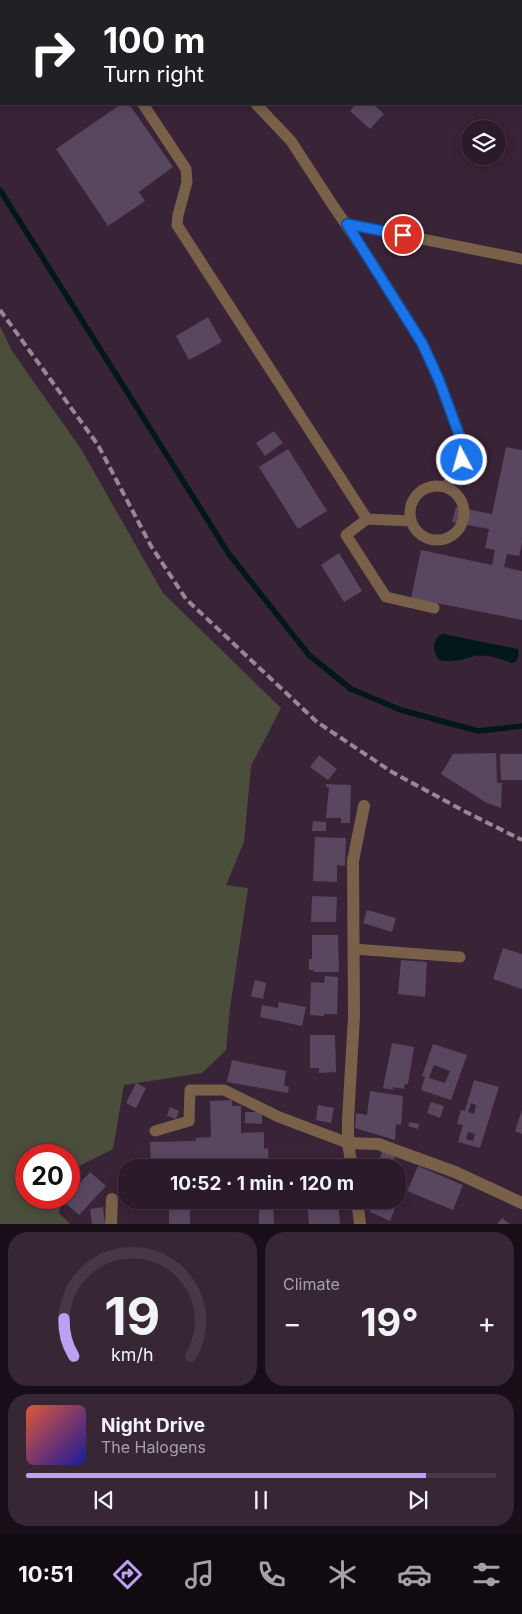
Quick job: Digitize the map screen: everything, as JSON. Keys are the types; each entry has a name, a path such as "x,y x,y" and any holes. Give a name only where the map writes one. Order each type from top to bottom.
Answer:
{"street":[{"path":"351,1159 348,1143 348,1120 354,1016 353,861 364,806"},
{"path":"348,1143 378,1144 455,1172 522,1203"},
{"path":"111,1224 112,1199"},
{"path":"358,1209 360,1224"}],"lane":[{"path":"144,105 186,169 187,182 177,225 367,518"},
{"path":"257,105 291,140 347,224 422,343 439,380 460,437 462,460 446,487"},
{"path":"347,224 522,259"},
{"path":"433,486 446,487 457,493 465,509 462,525 457,532 450,538 442,540 425,538 418,533 411,521 410,509 413,501 425,488 433,486"},
{"path":"411,521 367,518 346,535 386,597 434,608"},
{"path":"354,949 460,957"},
{"path":"155,1131 189,1121 190,1090 224,1090 279,1117 348,1143"}],"shaded area":[{"path":"0,326 12,351 81,449 163,593 281,708 251,766 244,842 226,885 248,888 230,1008 226,1050 202,1073 124,1085 113,1149 80,1166 80,1144 15,1144 15,1209 59,1209 59,1213 70,1224 0,1224"},
{"path":"443,634 518,649 518,658 512,663 485,656 475,656 453,661 439,660 435,653 434,644 439,635"}],"building":[{"path":"120,105 130,105 173,167 139,192 145,201 108,226 56,149"},
{"path":"355,105 374,105 384,114 370,129 350,111"},
{"path":"208,317 222,342 189,360 176,336"},
{"path":"274,431 283,443 265,456 256,443"},
{"path":"506,447 522,450 522,543 519,556 507,554 504,567 522,571 522,620 411,598 421,550 492,565 495,550 485,548 489,529 452,522 456,507 492,514"},
{"path":"288,449 327,511 298,529 259,467"},
{"path":"339,553 362,591 344,602 321,565"},
{"path":"496,753 497,783 502,783 501,808 485,802 441,774 453,754"},
{"path":"500,754 522,754 522,780 501,780"},
{"path":"319,755 337,769 328,780 310,767"},
{"path":"326,784 351,785 350,823 341,823 341,818 326,818 329,787 326,787"},
{"path":"313,821 326,822 326,831 312,831"},
{"path":"315,837 346,838 345,866 337,865 337,882 313,881"},
{"path":"312,896 337,897 336,922 311,922"},
{"path":"367,910 396,918 392,932 363,923"},
{"path":"312,935 338,935 339,972 314,972 314,970 309,970 309,959 312,959"},
{"path":"503,948 522,954 522,989 493,979"},
{"path":"401,960 427,962 425,997 398,994"},
{"path":"325,976 338,977 337,1014 324,1014 324,1016 310,1015 311,982 324,983"},
{"path":"255,980 266,983 263,999 251,996"},
{"path":"279,1002 306,1007 302,1026 260,1017 262,1005 278,1008"},
{"path":"310,1035 335,1035 336,1072 319,1073 319,1068 310,1068"},
{"path":"392,1043 414,1047 408,1084 405,1084 404,1089 393,1087 393,1090 383,1088"},
{"path":"433,1044 467,1055 451,1100 421,1090 425,1077 422,1076","holes":["434,1065 450,1071 445,1083 429,1078"]},
{"path":"232,1060 286,1071 284,1085 289,1087 288,1093 227,1082"},
{"path":"474,1080 499,1087 480,1148 458,1142 463,1125 457,1124 461,1110 465,1111","holes":["471,1103 476,1105 474,1114 468,1112","468,1132 475,1134 473,1141 466,1139"]},
{"path":"136,1083 146,1088 136,1108 126,1103"},
{"path":"370,1091 403,1096 401,1125 396,1124 395,1140 355,1128 356,1113 367,1115"},
{"path":"232,1100 232,1106 241,1106 241,1133 264,1132 264,1149 268,1148 269,1159 151,1159 150,1142 196,1141 196,1138 211,1137 210,1101"},
{"path":"431,1102 444,1106 440,1118 427,1113"},
{"path":"318,1105 334,1108 331,1123 316,1120"},
{"path":"170,1107 179,1111 176,1119 167,1116"},
{"path":"522,1110 522,1134 515,1131"},
{"path":"245,1112 262,1112 262,1124 245,1123"},
{"path":"410,1122 419,1124 418,1129 408,1126"},
{"path":"382,1151 396,1155 395,1159 380,1159"},
{"path":"418,1166 463,1185 453,1210 407,1191"},
{"path":"90,1172 106,1186 79,1215 72,1209 80,1209 80,1183"},
{"path":"103,1207 105,1224 92,1224 90,1209"},
{"path":"169,1209 190,1209 190,1224 169,1224"},
{"path":"259,1209 273,1209 274,1224 259,1224"},
{"path":"308,1209 339,1209 340,1224 309,1224"},
{"path":"371,1209 395,1209 390,1221 370,1212"},
{"path":"502,1218 510,1224 497,1224"}],"waterway":[{"path":"0,190 229,554 309,655 351,689 401,710 478,731 522,726"}],"railway":[{"path":"0,310 98,445 151,546 186,599 317,722 392,772 522,840"}],"route":[{"path":"403,235 347,224 422,343 439,380 460,437 462,460"}]}
